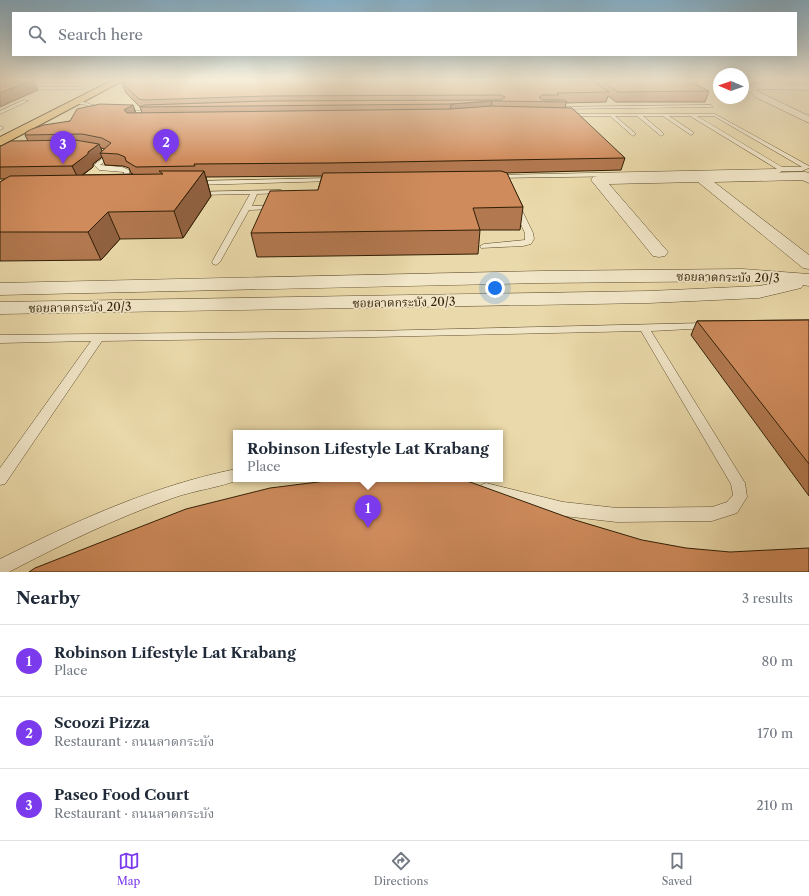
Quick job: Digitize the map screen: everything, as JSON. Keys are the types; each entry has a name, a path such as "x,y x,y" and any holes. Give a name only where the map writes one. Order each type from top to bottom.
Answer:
{"main road":[{"path":"1,146 70,107"},
{"path":"0,128 35,112"}],"street":[{"path":"782,107 809,120"},
{"path":"659,252 598,180 805,176 809,179"},
{"path":"701,178 808,275"},
{"name":"ซอยลาดกระบัง 20/3","path":"0,288 542,277 808,275"},
{"name":"ซอยลาดกระบัง 20/3","path":"0,308 649,298 759,292 808,275"},
{"path":"634,276 649,298"},
{"path":"542,277 551,300"},
{"path":"188,306 199,284"}],"lane":[{"path":"0,113 14,107"},
{"path":"92,107 111,110"},
{"path":"491,177 776,172 780,169 802,169 807,167 715,115 580,116 552,111 596,107 646,107"},
{"path":"596,107 633,134"},
{"path":"118,110 162,113"},
{"path":"134,119 147,113"},
{"path":"638,115 662,134"},
{"path":"664,115 691,133"},
{"path":"691,115 780,169"},
{"path":"102,150 111,154 97,165 99,168 122,169 127,171 127,178 124,183"},
{"path":"192,183 342,180"},
{"path":"116,183 132,183"},
{"path":"216,262 255,192"},
{"path":"188,193 285,192"},
{"path":"484,246 523,244 530,239 529,233 512,199"},
{"path":"247,208 282,207"},
{"path":"0,339 373,334 715,326"},
{"path":"473,487 563,509 617,516 712,514 732,508 740,498 738,483 644,328"},
{"path":"0,479 100,337"},
{"path":"0,568 52,541 125,509 185,488 233,476"}],"building":[{"path":"88,107 130,107 124,110 127,113 451,109 483,107 572,108 625,158 194,164 195,166 136,167 126,161 125,157 118,154 100,153 111,143 102,138 82,134 25,135 26,132 44,125 70,121 77,109"},
{"path":"75,140 99,144 72,166 0,167 0,146 11,141"},
{"path":"159,171 204,171 174,211 108,212 88,232 0,232 0,182 10,176 163,174"},
{"path":"501,171 507,173 523,207 473,208 480,230 251,233 270,191 318,190 323,173"},
{"path":"809,320 809,464 697,321"},
{"path":"318,482 470,482 575,520 642,540 686,548 730,552 809,548 809,572 29,572 35,568 186,509 270,488"}],"place":[{"name":"Scoozi Pizza","path":"166,162"},
{"name":"Paseo Food Court","path":"63,164"},
{"name":"Robinson Lifestyle Lat Krabang","path":"368,528"}]}
